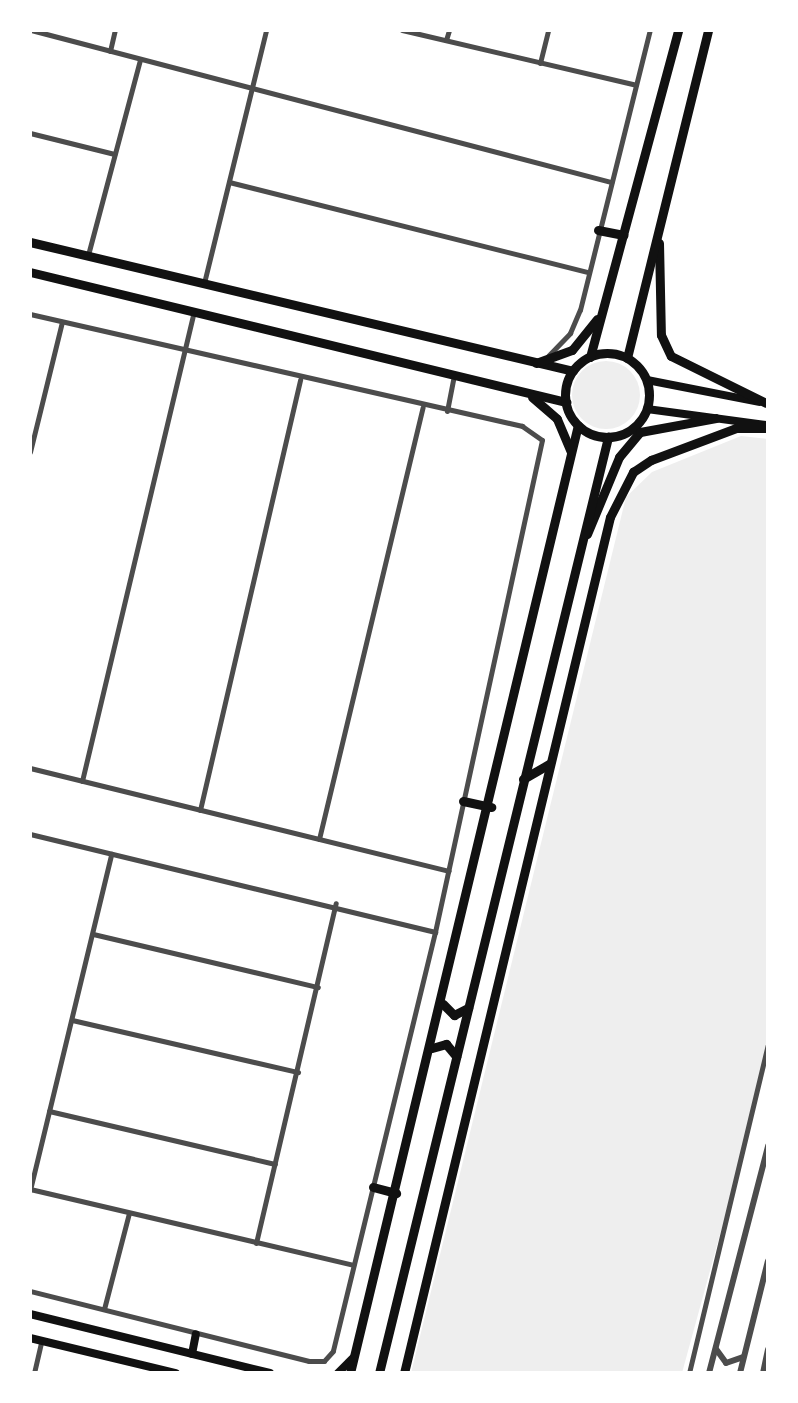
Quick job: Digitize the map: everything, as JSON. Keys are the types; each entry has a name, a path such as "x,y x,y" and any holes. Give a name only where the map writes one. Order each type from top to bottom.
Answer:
{"main road":[{"path":"350,1373 491,807 572,454 578,425 566,402 573,372 590,357 678,30"},
{"path":"627,358 708,30"},
{"path":"598,230 624,236"},
{"path":"658,230 661,335 671,356 767,404"},
{"path":"30,242 573,372"},
{"path":"30,272 566,402"},
{"path":"539,362 582,342 606,303"},
{"path":"590,357 627,358 646,380 767,404"},
{"path":"578,425 608,437 632,429 647,409 646,380"},
{"path":"526,392 557,419 572,454"},
{"path":"647,409 768,426"},
{"path":"576,560 627,445 657,426 716,418"},
{"path":"404,1373 610,517 633,472 674,448 736,428 768,426"},
{"path":"380,1373 608,437"},
{"path":"524,779 550,764"},
{"path":"463,801 491,807"},
{"path":"442,1004 454,1015 468,1008"},
{"path":"431,1048 446,1044 456,1056"},
{"path":"372,1187 396,1192"},
{"path":"414,1228 437,1234"},
{"path":"30,1314 270,1373"},
{"path":"192,1354 196,1334"},
{"path":"30,1338 176,1373"},
{"path":"338,1373 355,1356"}],"street":[{"path":"31,30 611,182"},
{"path":"110,52 115,30"},
{"path":"204,283 266,30"},
{"path":"402,30 636,85"},
{"path":"446,40 449,30"},
{"path":"540,62 548,30"},
{"path":"539,362 570,333 650,30"},
{"path":"88,255 140,60"},
{"path":"30,133 114,154"},
{"path":"229,182 587,272"},
{"path":"82,781 194,311"},
{"path":"30,314 300,380 532,429 542,440 435,932 332,1351 324,1361 196,1334 30,1291"},
{"path":"30,452 62,322"},
{"path":"447,411 454,375"},
{"path":"200,810 300,380"},
{"path":"319,839 424,407"},
{"path":"30,768 448,871"},
{"path":"30,834 336,903 435,932"},
{"path":"111,854 30,1190 353,1265"},
{"path":"256,1242 336,903"},
{"path":"93,934 318,987"},
{"path":"72,1020 298,1072"},
{"path":"689,1373 768,1045"},
{"path":"49,1111 275,1164"},
{"path":"709,1373 768,1146"},
{"path":"104,1309 129,1213"},
{"path":"740,1373 768,1261"},
{"path":"34,1373 42,1340"},
{"path":"715,1348 726,1363 744,1357"},
{"path":"762,1373 768,1350"}],"shaded area":[{"path":"606,361 630,371 640,395 630,419 606,429 582,419 572,395 582,371"},
{"path":"741,436 768,439 768,1059 682,1373 411,1373 626,497 652,472"}]}
